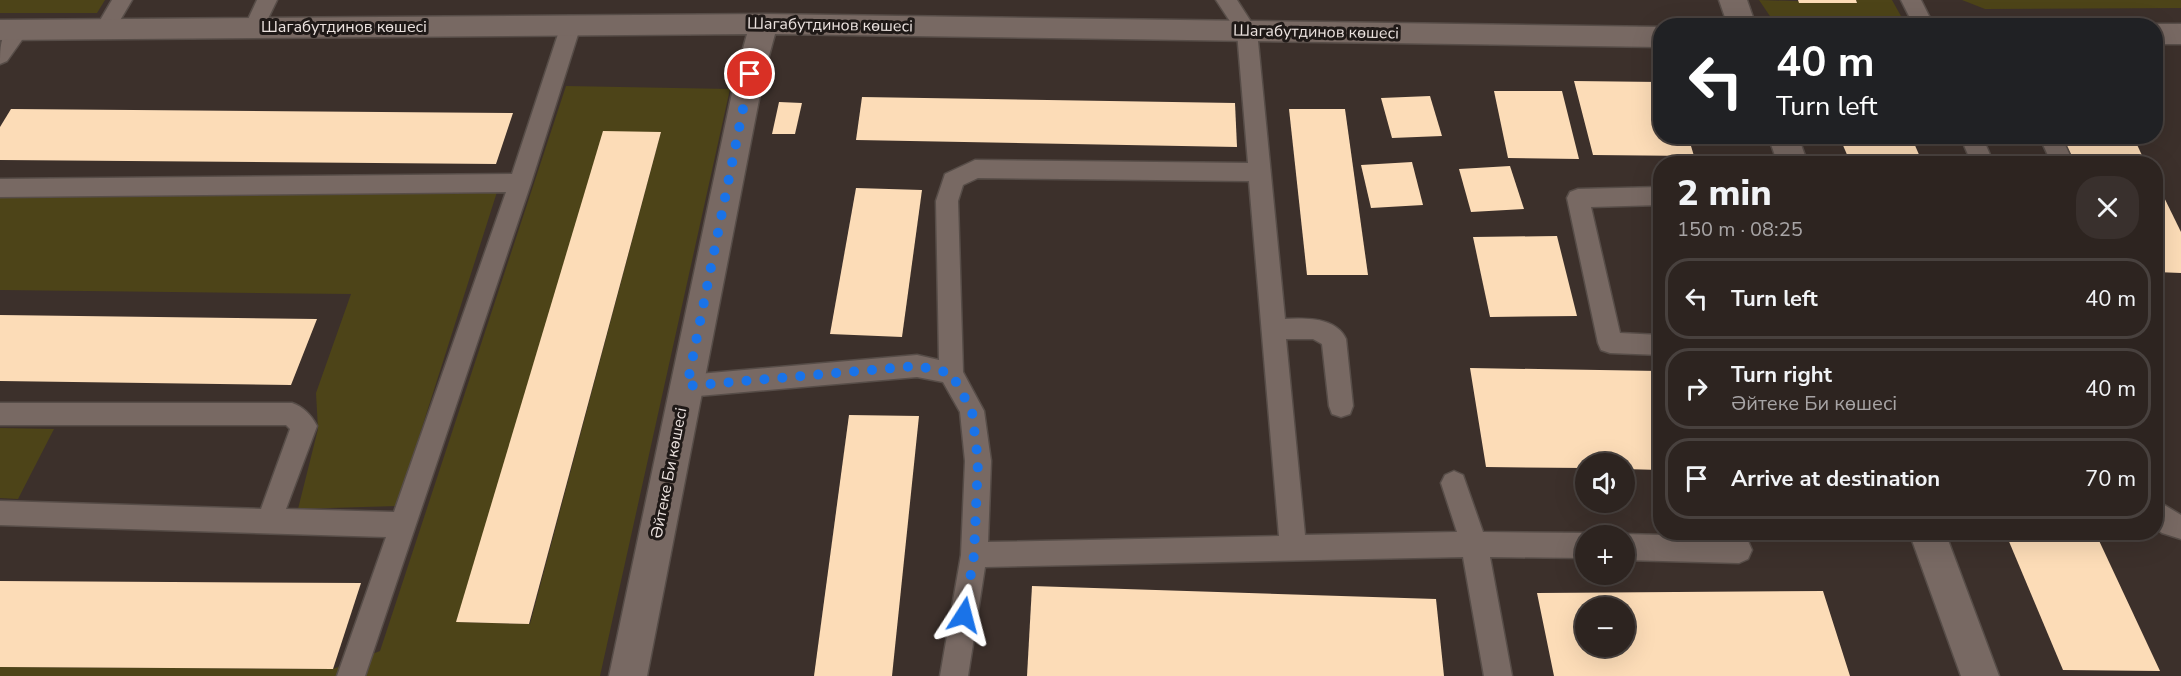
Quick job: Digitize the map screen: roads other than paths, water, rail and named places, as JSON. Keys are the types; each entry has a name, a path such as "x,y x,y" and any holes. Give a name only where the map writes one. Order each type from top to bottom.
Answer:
{"street":[{"path":"1733,0 1739,18"},
{"name":"Шагабутдинов көшесі","path":"9,30 764,24 1653,37"},
{"name":"Әйтеке Би көшесі","path":"628,676 750,74 764,24"},
{"path":"2163,34 2181,34"},
{"path":"1931,540 1980,676"}],"lane":[{"path":"105,29 122,0"},
{"path":"254,28 267,0"},
{"path":"1226,0 1247,31 1293,548"},
{"path":"1911,0 1920,18"},
{"path":"351,676 572,25"},
{"path":"0,56 9,30"},
{"path":"954,676 974,555 978,461 972,411 951,373 946,201 953,180 975,169 1259,172"},
{"path":"0,188 520,183"},
{"path":"1653,196 1578,198 1610,344 1653,345"},
{"path":"1274,330 1310,328 1324,330 1334,339 1341,406"},
{"path":"687,386 917,366 951,373"},
{"path":"0,414 292,414 304,426 269,521"},
{"path":"1454,483 1474,544 1498,676"},
{"path":"0,513 404,525"},
{"path":"2163,518 2170,524 2181,527"},
{"path":"974,555 1474,544 1575,546"},
{"path":"1635,547 1739,550"}]}
